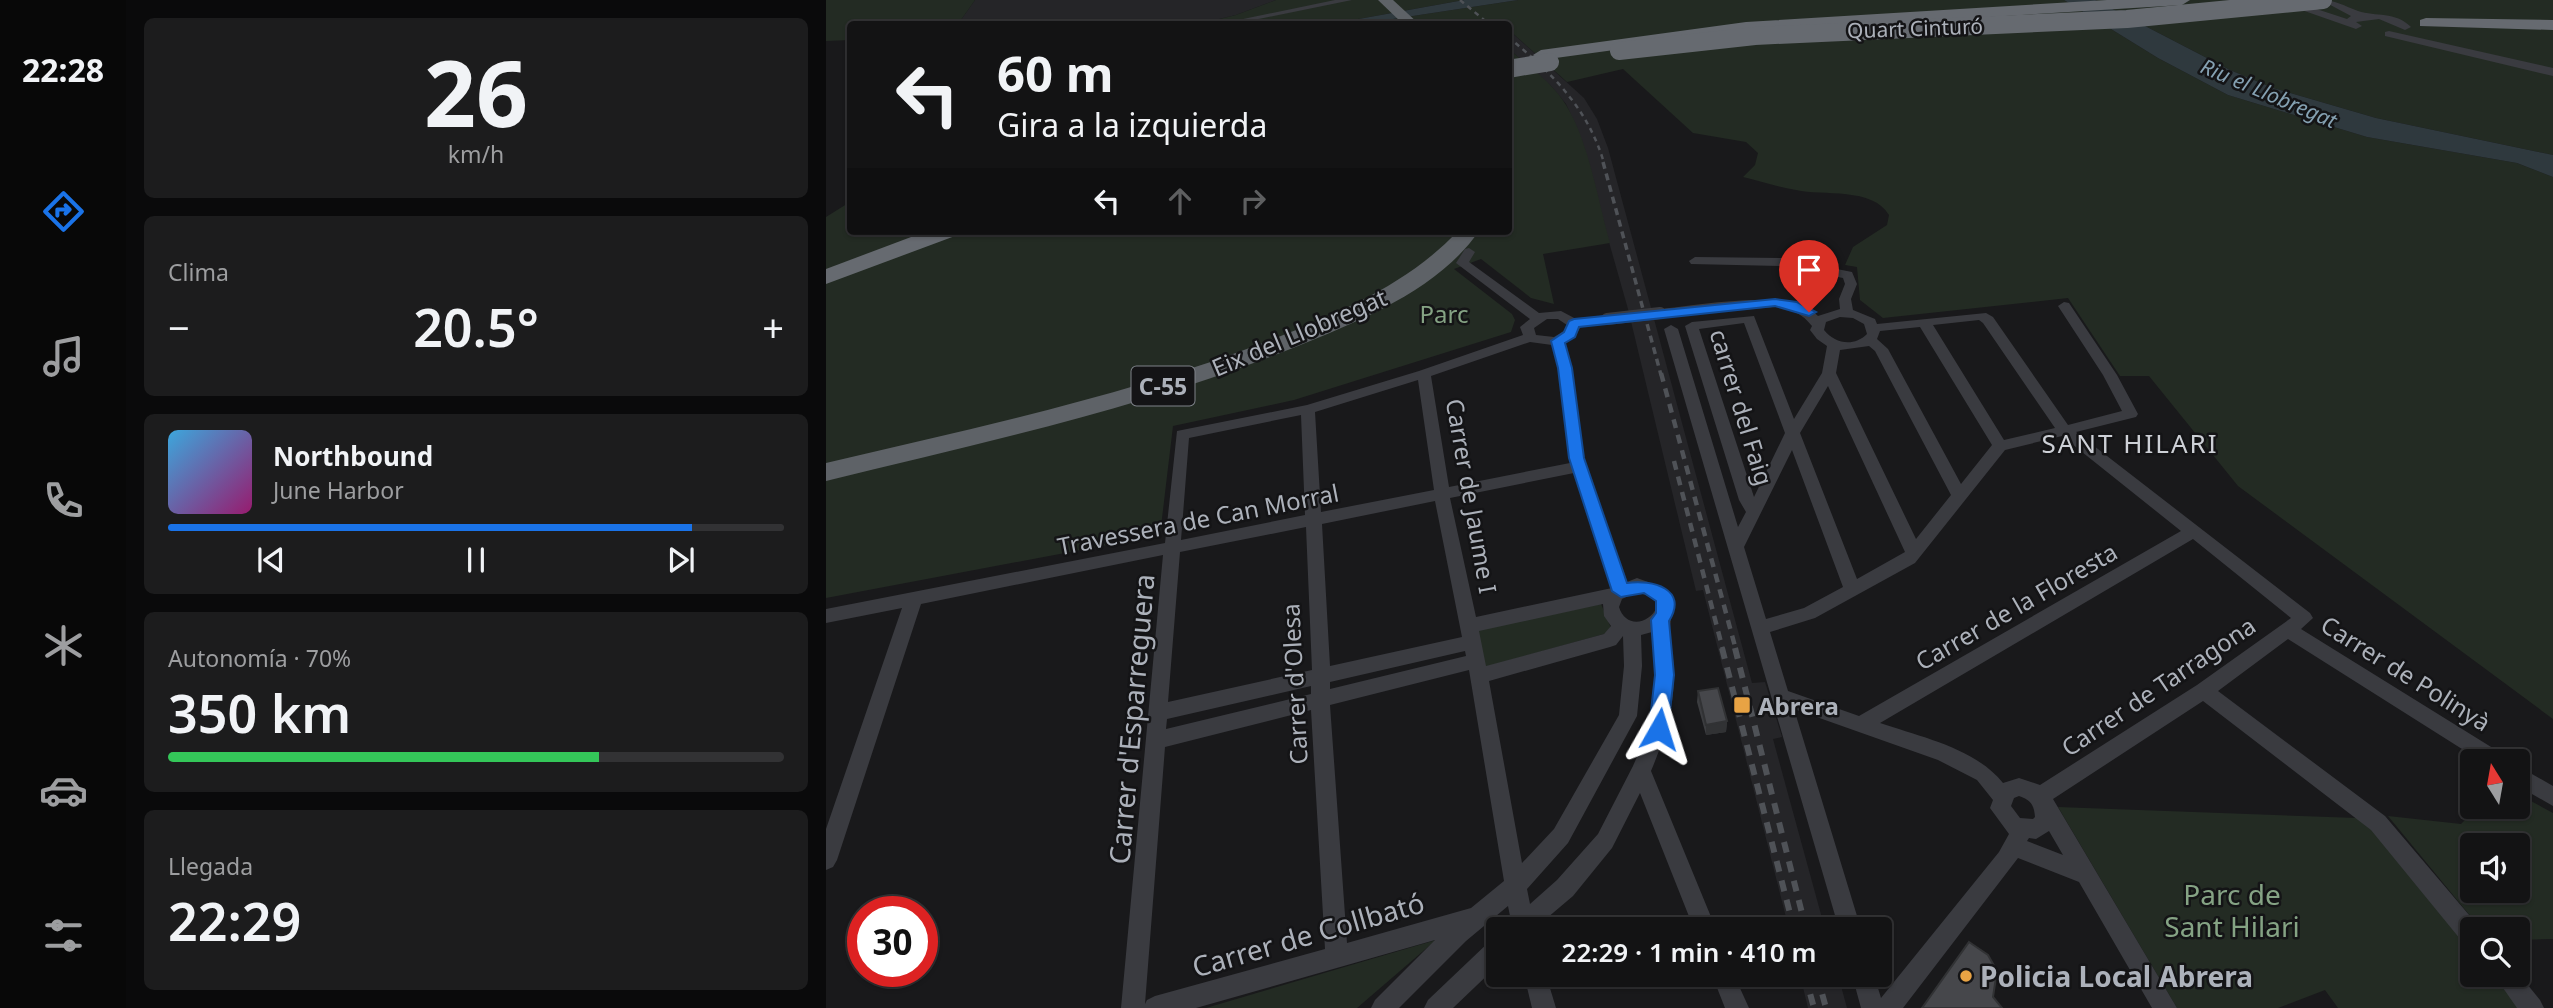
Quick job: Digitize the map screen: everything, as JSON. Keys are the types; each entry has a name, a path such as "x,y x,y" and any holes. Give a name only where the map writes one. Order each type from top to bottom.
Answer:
{"highway":[{"path":"1385,0 1408,21"},
{"name":"Quart Cinturó","path":"1512,68 1545,59 1614,47 1771,25 2182,0"},
{"name":"Quart Cinturó","path":"1614,47 1769,35 2165,16 2325,0"},
{"path":"2426,23 2553,25"},
{"name":"Quart Cinturó","path":"1512,61 1545,59"},
{"path":"826,265 905,235"},
{"path":"826,277 936,235"},
{"name":"Eix del Llobregat","path":"826,465 1115,393 1264,346 1383,291 1466,238"},
{"name":"Eix del Llobregat","path":"826,472 1037,421 1189,378 1267,351 1344,319 1394,292 1443,258 1466,238"}],"street":[{"path":"1234,21 1292,0"},
{"path":"1291,10 1311,0"},
{"path":"1240,21 1348,0"},
{"path":"2279,0 2325,17 2389,34 2553,72"},
{"path":"2325,0 2362,25 2394,20 2426,23"},
{"path":"2394,20 2417,40"},
{"path":"2389,34 2426,23"},
{"path":"1466,238 1462,263 1536,317 1561,315 1574,323 1775,303 1792,305 1809,312 1817,324 1820,336 1834,345 1855,346 1872,334 1924,322 1981,316 1988,320 2064,430 2194,531"},
{"path":"1695,261 1782,262 1848,275 1852,284 1845,299 1847,313"},
{"path":"1760,628 1809,613 1853,592 1909,559 2000,446 2131,414 2110,375 2064,306"},
{"path":"1817,324 1825,316 1847,313 1864,318 1960,497"},
{"path":"1530,337 1527,327 1536,317"},
{"name":"carrer del Faig","path":"1754,512 1747,500 1692,326 1749,319 1793,433"},
{"path":"1924,322 2000,446"},
{"path":"1308,409 1424,374 1530,337 1547,342 1558,341 1570,335 1574,323"},
{"path":"1671,329 1738,544 1740,564 1846,917"},
{"path":"1558,341 1565,368 1579,467 1618,592"},
{"path":"1738,544 1793,433 1829,373 1834,345"},
{"path":"1829,373 1914,554"},
{"name":"Carrer de Jaume I","path":"1424,374 1443,495 1519,917"},
{"name":"Carrer d'Esparreguera","path":"1133,1008 1161,712 1182,434 1308,409"},
{"name":"Carrer d'Olesa","path":"1308,409 1320,697 1337,957"},
{"path":"1793,433 1853,592"},
{"name":"Travessera de Can Morral","path":"826,616 1579,467"},
{"name":"Carrer de Tarragona","path":"2043,802 2304,618 2194,531"},
{"name":"Carrer de la Floresta","path":"1862,724 2194,531"},
{"path":"1158,740 1320,697 1473,651 1637,585 1661,594 1666,607 1660,620 1665,675 1659,729 1605,841 1564,888 1533,917"},
{"path":"1618,592 1612,601 1611,615 1627,627 1647,628 1660,620"},
{"path":"826,860 914,599"},
{"path":"1161,712 1321,674 1473,651 1610,640 1627,627"},
{"path":"1382,1008 1477,917 1514,887 1561,836 1628,716 1633,666 1627,627"},
{"name":"Carrer de Polinyà","path":"2288,630 2478,749"},
{"path":"2204,691 2378,823 2460,921"},
{"path":"1782,697 1944,754 1984,774 2001,795 2000,808 2018,838 2087,875"},
{"path":"1641,771 1700,917"},
{"path":"2530,783 2553,797"},
{"path":"2001,795 2019,787 2043,802 2165,1008"},
{"path":"1888,1008 2018,838 2042,825 2043,802"},
{"name":"Carrer de Collbató","path":"1155,1008 1477,917"},
{"path":"1436,1008 1486,960"},
{"path":"1538,987 1544,1008"},
{"path":"1728,987 1737,1008"},
{"path":"1867,987 1873,1008"},
{"path":"2515,987 2532,1008"}],"shaded area":[{"path":"975,0 1276,0 1211,21 960,21"},
{"path":"1512,33 1584,98 1597,119 1608,148 1752,683 1765,682 1782,737 1773,739 1822,917 1786,917 1703,590 1696,591 1628,309 1576,126 1566,104 1552,87 1512,52"},
{"path":"1803,987 1841,987 1847,1008 1808,1008"}],"green space":[{"path":"826,0 975,0 960,21 847,21 847,40 826,41"},
{"path":"1276,0 1464,0 1348,21 1211,21"},
{"path":"1518,0 2064,0 2158,58 2228,95 2367,137 2517,163 2553,177 2553,719 2238,486 2149,376 2120,376 2068,298 1883,318 1860,300 1857,267 1845,265 1853,247 1887,225 1889,215 1882,206 1872,200 1847,194 1807,192 1743,177 1755,165 1758,153 1746,142 1693,133 1623,69 1567,82 1512,33 1512,21 1380,21"},
{"path":"2095,0 2553,0 2553,155 2376,118 2273,88 2230,70"},
{"name":"Parc","path":"1512,52 1554,89 1574,120 1587,154 1610,243 1543,254 1554,304 1531,298 1481,259 1454,269 1512,314 1515,320 1511,332 1294,400 1173,426 1160,535 826,598 826,217 847,204 847,235 1512,235"},
{"path":"1601,604 1611,628 1604,634 1485,667 1477,630"},
{"path":"2530,801 2553,813 2553,939 2530,940 2530,917 2471,917 2388,816 2461,824 2466,819 2530,819"},
{"name":"Parc de Sant Hilari","path":"2058,807 2357,818 2373,829 2460,934 2460,987 2503,987 2521,1008 2338,1008 2325,990 2278,1008 2177,1008"},
{"path":"1436,940 1357,1008 1206,1008"}],"water":[{"path":"1464,0 1518,0 1380,21 1348,21"},
{"name":"Riu el Llobregat","path":"2064,0 2095,0 2230,70 2273,88 2376,118 2553,155 2553,177 2517,163 2367,137 2228,95 2158,58"}],"building":[{"path":"1718,688 1727,721 1706,725 1698,691"},
{"name":"Policia Local Abrera","path":"1969,942 1988,955 1997,971 1993,997 2002,1008 1922,1008"}],"railway":[{"path":"1460,0 1485,21"},
{"path":"1512,40 1566,92 1588,125 1604,163"},
{"path":"1603,162 1661,375"},
{"path":"1661,373 1736,650"},
{"path":"1674,461 1723,650"},
{"path":"1722,648 1791,917"},
{"path":"1735,648 1803,917"},
{"path":"1808,987 1814,1008"},
{"path":"1820,987 1826,1008"}],"place":[{"name":"Abrera","path":"1742,705"},
{"name":"Policia Local Abrera","path":"1966,976"}],"district":[{"name":"SANT HILARI","path":"2130,443"}],"route":[{"path":"1659,729 1665,675 1660,620 1666,607 1665,600 1661,594 1646,586 1637,585 1621,591 1576,458 1565,368 1558,341 1570,335 1574,330 1574,323 1698,308 1775,303 1792,305 1809,312"}]}
